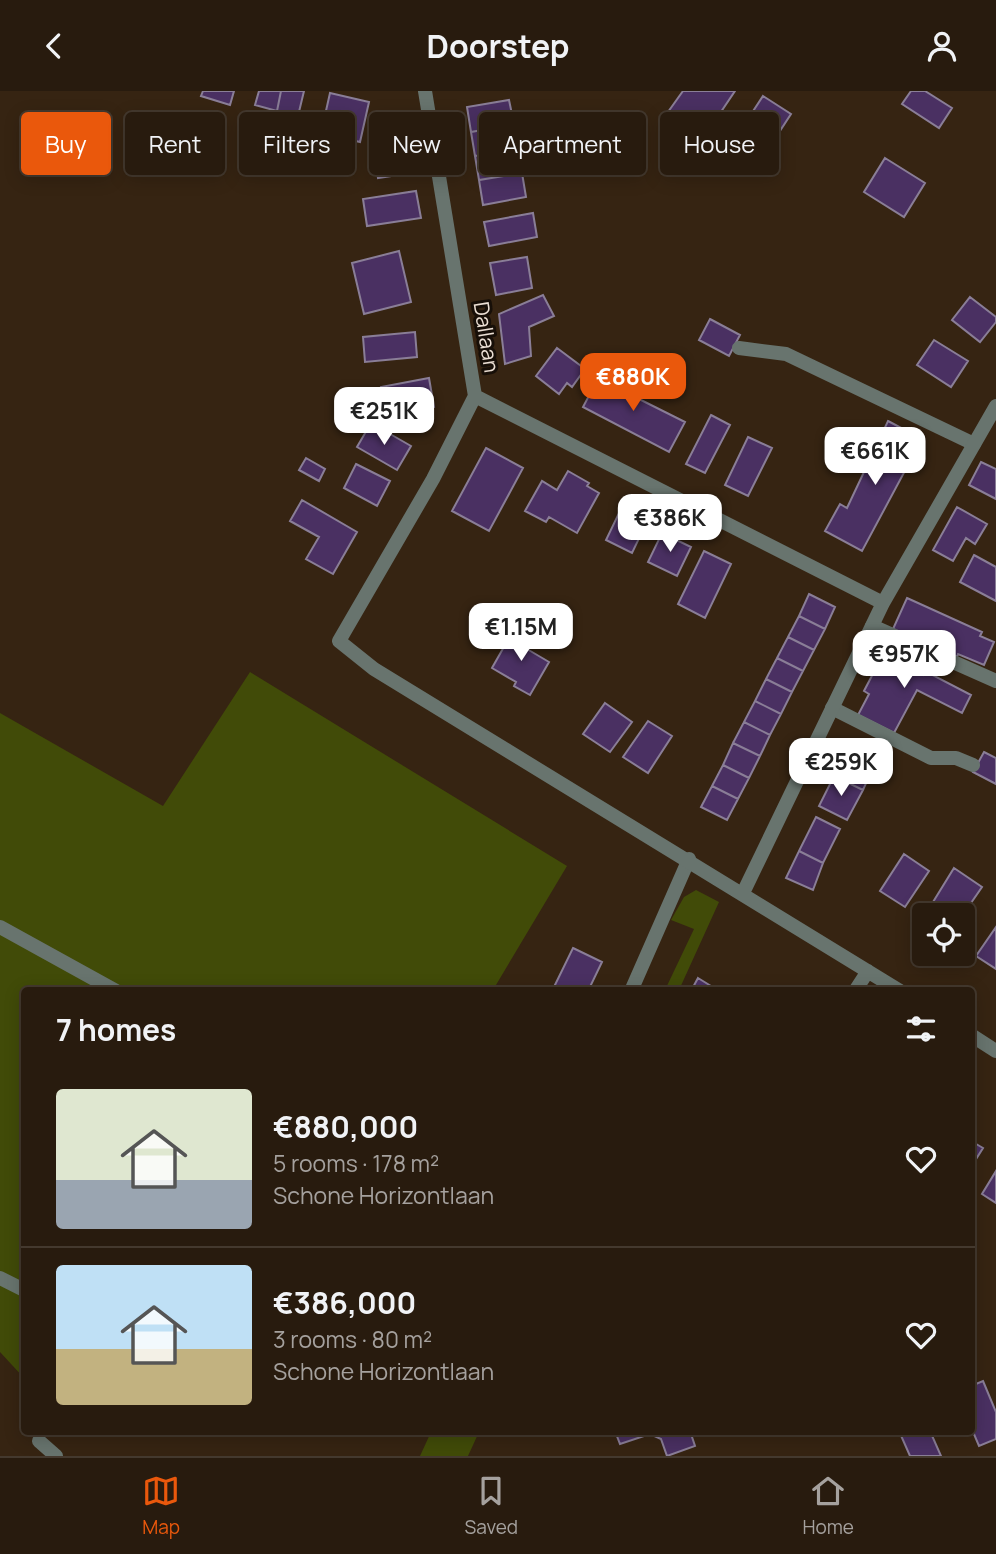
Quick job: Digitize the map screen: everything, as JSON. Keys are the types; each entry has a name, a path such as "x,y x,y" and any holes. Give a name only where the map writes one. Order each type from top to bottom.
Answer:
{"street":[{"name":"Dallaan","path":"425,91 475,396 433,479 339,641 374,669 690,859"},
{"path":"739,348 786,354 974,444"},
{"path":"475,396 883,603"},
{"path":"743,893 883,603 996,406"},
{"path":"872,625 996,681"},
{"path":"832,708 931,758 956,758 973,765"},
{"path":"633,987 690,859 894,987"},
{"path":"0,927 109,987"},
{"path":"858,987 868,971"},
{"path":"975,1038 996,1051"},
{"path":"0,1278 21,1288"},
{"path":"39,1441 55,1456"}],"green space":[{"path":"250,672 567,866 495,987 21,987 21,1375 0,1352 0,713 163,806"},
{"path":"696,890 719,902 680,987 666,987 694,929 671,920 684,897"},
{"path":"429,1435 478,1435 468,1456 420,1456"}],"building":[{"path":"203,91 234,91 230,105 201,96"},
{"path":"259,91 281,91 277,111 255,105"},
{"path":"281,91 304,91 299,112 277,111"},
{"path":"683,91 735,91 721,112 668,112"},
{"path":"911,91 925,91 952,108 939,128 902,104"},
{"path":"330,93 369,102 360,142 355,141 355,112 326,112"},
{"path":"763,96 791,114 779,132 779,112 753,112"},
{"path":"509,100 512,112 479,112 479,131 471,132 467,107"},
{"path":"479,131 479,155 475,156 471,132"},
{"path":"479,155 479,175 510,175 479,180 475,156"},
{"path":"885,158 925,183 904,217 864,192"},
{"path":"522,175 526,197 483,205 479,180"},
{"path":"416,191 421,218 367,226 363,199"},
{"path":"533,213 537,237 489,246 484,222"},
{"path":"399,251 411,302 364,314 352,263"},
{"path":"527,257 532,288 496,295 490,263"},
{"path":"543,295 554,316 529,327 531,356 505,364 499,314"},
{"path":"970,297 996,317 996,322 980,342 952,320"},
{"path":"710,319 740,335 729,356 699,340"},
{"path":"415,332 417,357 365,362 363,337"},
{"path":"934,340 968,361 951,387 917,365"},
{"path":"557,348 585,369 572,387 567,383 559,394 536,376"},
{"path":"600,375 617,385 619,380 641,391 637,398 685,422 669,452 583,407"},
{"path":"429,378 434,407 385,415 381,387"},
{"path":"711,415 730,425 705,473 686,464"},
{"path":"888,421 922,439 862,551 825,531 840,504 847,508"},
{"path":"371,423 411,446 397,470 357,447"},
{"path":"748,437 772,448 748,496 725,485"},
{"path":"486,448 523,468 489,531 452,511"},
{"path":"306,458 325,469 319,481 299,470"},
{"path":"981,462 996,469 996,499 969,485"},
{"path":"356,464 390,481 377,506 344,488"},
{"path":"568,471 589,483 587,486 599,493 577,533 549,517 546,522 525,511 542,481 557,490"},
{"path":"302,500 357,532 333,574 306,559 319,537 290,521"},
{"path":"957,507 987,524 975,544 966,538 953,561 933,550"},
{"path":"620,511 646,524 632,553 606,540"},
{"path":"662,533 691,547 677,576 648,562"},
{"path":"704,551 731,564 705,618 678,604"},
{"path":"974,555 996,567 996,601 960,582"},
{"path":"809,594 835,607 825,629 799,616"},
{"path":"907,598 982,632 980,636 994,642 984,665 958,654 957,657 893,629"},
{"path":"799,616 825,629 814,650 788,637"},
{"path":"513,631 532,641 527,649 549,662 530,695 514,686 516,682 492,668"},
{"path":"788,637 814,650 803,671 777,658"},
{"path":"888,645 915,659 910,669 923,675 925,671 971,695 962,713 917,690 894,733 858,715 869,694 864,691"},
{"path":"777,658 803,671 792,692 766,679"},
{"path":"766,679 792,692 781,714 755,701"},
{"path":"755,701 781,714 770,735 744,722"},
{"path":"605,703 632,722 610,752 583,734"},
{"path":"648,721 672,736 648,773 623,757"},
{"path":"744,722 770,735 760,756 733,743"},
{"path":"733,743 760,756 749,778 723,765"},
{"path":"984,752 996,758 996,784 973,772"},
{"path":"845,754 873,768 863,790 834,776"},
{"path":"723,765 749,778 738,799 712,786"},
{"path":"834,776 863,790 847,820 819,806"},
{"path":"712,786 738,799 727,820 701,807"},
{"path":"816,817 840,829 823,863 799,851"},
{"path":"799,851 823,863 813,890 786,878"},
{"path":"904,854 929,871 905,907 880,891"},
{"path":"954,868 982,887 971,903 932,903"},
{"path":"996,927 996,969 976,956"},
{"path":"573,948 602,962 590,987 554,987"},
{"path":"698,978 713,987 693,987"},
{"path":"975,1143 983,1148 975,1161"},
{"path":"996,1171 996,1203 982,1194"},
{"path":"983,1381 996,1412 996,1439 979,1446 974,1435 975,1384"},
{"path":"617,1435 647,1435 620,1444"},
{"path":"652,1435 691,1435 695,1446 667,1456 661,1439"},
{"path":"901,1435 932,1435 941,1456 910,1456"}]}
